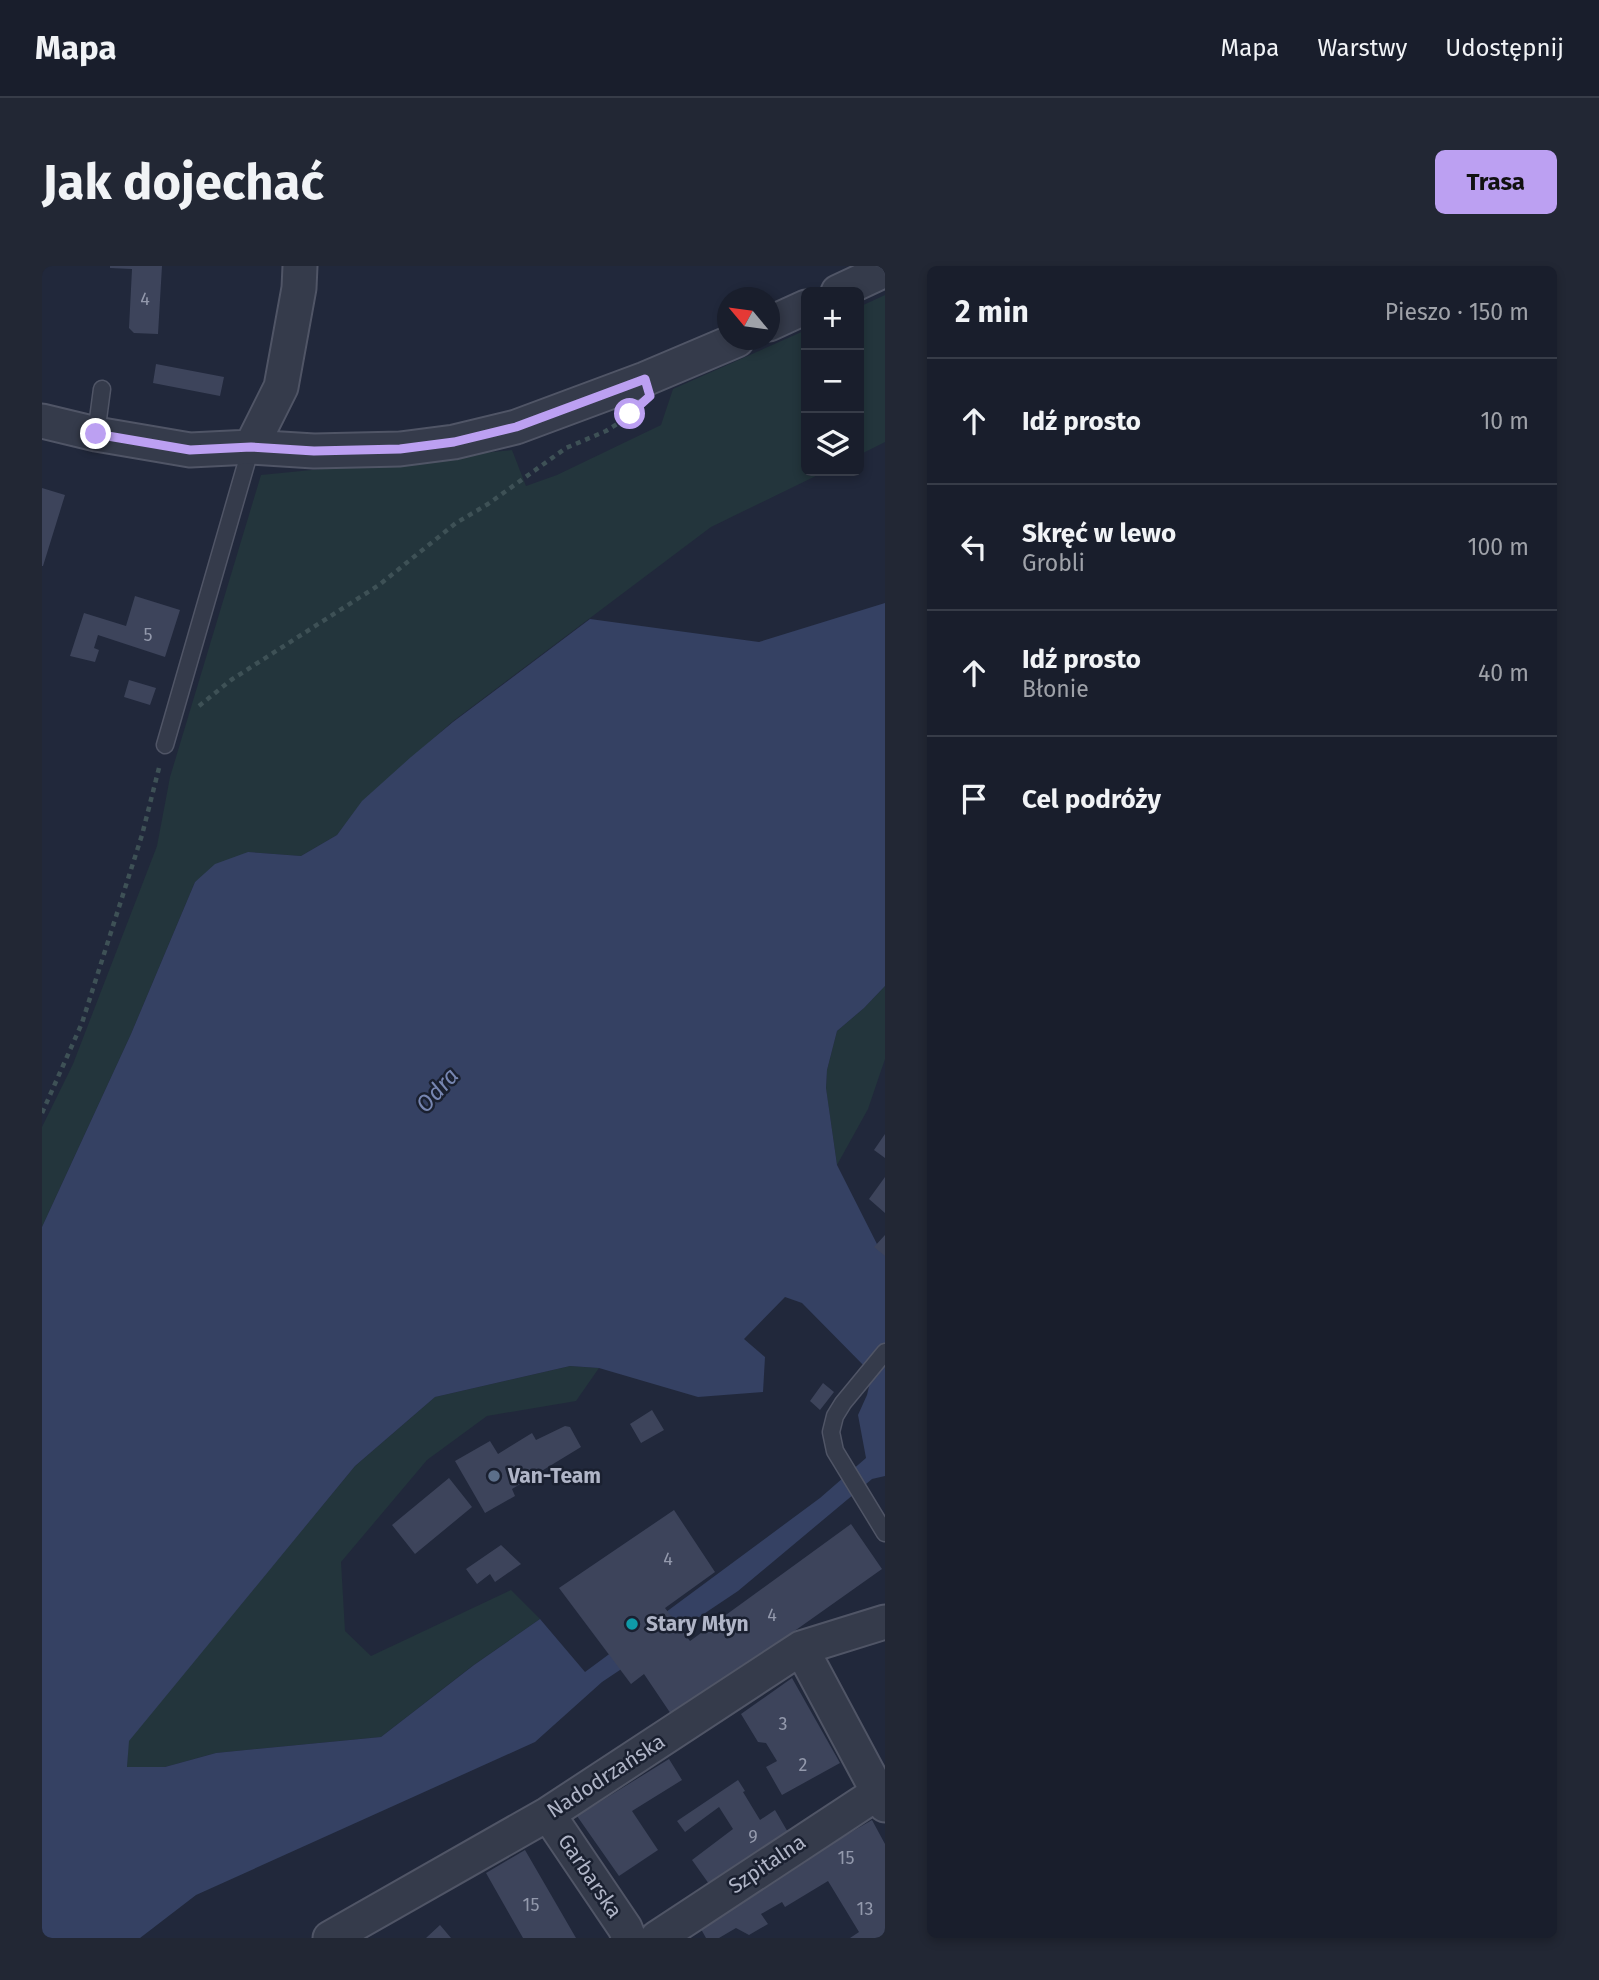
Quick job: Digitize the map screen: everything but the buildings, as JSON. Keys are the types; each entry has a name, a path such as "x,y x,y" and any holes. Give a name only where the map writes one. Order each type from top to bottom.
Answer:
{"street":[{"path":"251,447 281,387 299,288 300,266"},
{"path":"849,287 885,270"},
{"path":"780,319 801,309"},
{"path":"42,421 96,434 190,450 251,447 314,451 388,450 454,442 529,422 645,379 717,348"},
{"name":"Nadodrzańska","path":"330,1938 548,1814 801,1648 883,1630"},
{"path":"801,1648 883,1795"},
{"name":"Szpitalna","path":"657,1938 883,1795"},
{"name":"Garbarska","path":"548,1814 625,1928 629,1938"}],"lane":[{"path":"96,434 102,389"},
{"path":"164,745 251,447"},
{"path":"885,1352 843,1403 835,1416 831,1432 835,1451 885,1533"}],"path":[{"path":"197,708 231,680 379,585 456,523 488,504 566,448 606,431 622,420"},
{"path":"42,1113 86,1011 142,835 164,745"}],"shaded area":[{"path":"885,295 885,442 864,452 864,350 864,305"},
{"path":"801,332 801,476 816,476 711,527 452,722 363,801 337,835 301,856 248,852 195,882 131,1034 42,1227 42,1127 73,1064 157,846 170,777 261,475 512,450 526,486 557,475 661,425 673,389 761,350 780,350 780,342"},
{"path":"885,986 885,1059 868,1109 837,1165 826,1089 827,1070 837,1031"},
{"path":"570,1366 599,1368 576,1401 487,1416 427,1460 341,1562 345,1631 371,1656 511,1590 540,1619 471,1667 381,1737 216,1753 165,1767 127,1767 128,1741 355,1466 435,1397"}],"water":[{"name":"Odra","path":"885,603 885,986 837,1031 827,1070 826,1088 837,1165 879,1248 885,1252 885,1476 872,1479 738,1591 602,1682 535,1742 196,1895 140,1938 42,1938 42,1227 131,1034 195,882 215,864 248,852 301,856 337,835 362,801 411,757 590,619 759,642","holes":["785,1297 802,1303 872,1374 858,1415 866,1458 820,1498 585,1672 540,1619 474,1665 381,1737 216,1753 165,1767 127,1767 129,1741 355,1466 435,1397 570,1366 599,1368 698,1397 763,1392 765,1357 744,1339"]}],"place":[{"name":"Van-Team","path":"494,1476"},
{"name":"Stary Młyn","path":"632,1624"}],"route":[{"path":"96,434 190,450 251,447 314,451 400,449 454,442 516,427 645,379 650,396 630,414"}]}
